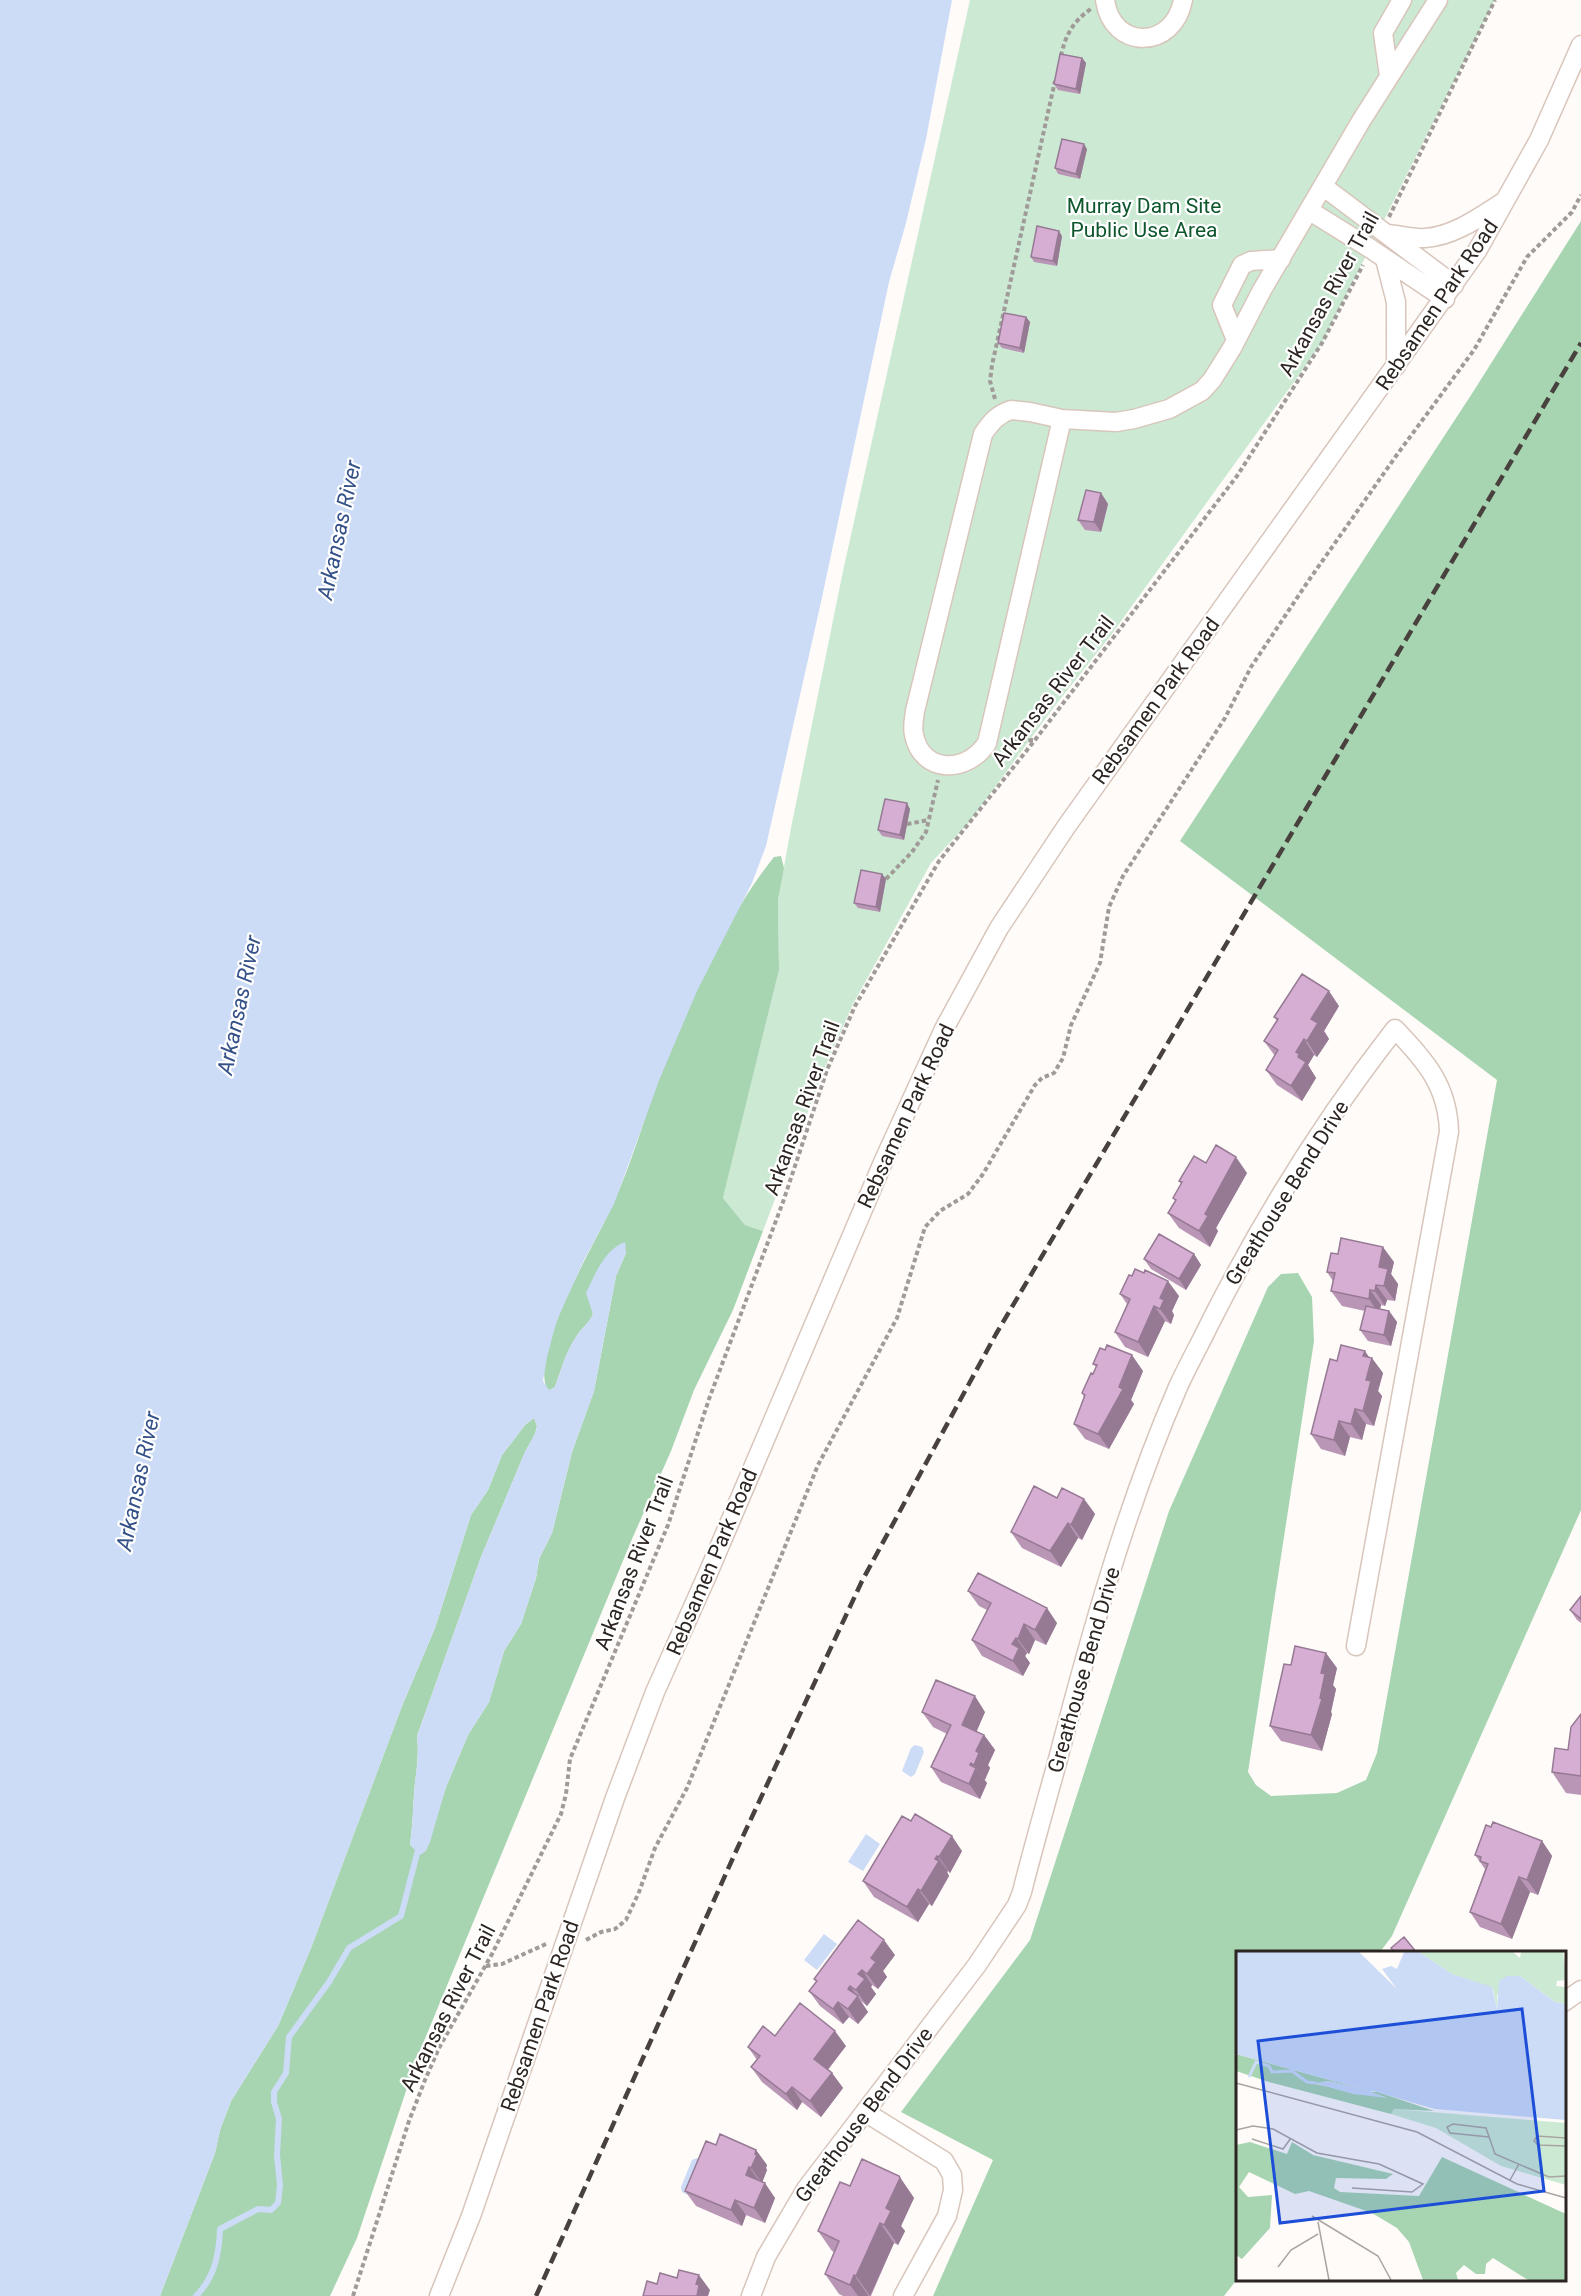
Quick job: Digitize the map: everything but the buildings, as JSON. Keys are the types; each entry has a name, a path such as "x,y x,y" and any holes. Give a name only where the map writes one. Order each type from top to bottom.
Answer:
{"street":[{"path":"1105,1 1110,17 1117,26 1125,33 1142,39 1158,36 1171,26 1181,10 1183,0"},
{"path":"1389,76 1383,33 1402,0"},
{"path":"1062,418 987,743 972,760 957,765 942,764 929,759 917,743 913,726 983,434 1002,413 1020,410 1062,418 1116,422 1152,415 1184,403 1202,391 1212,380 1389,76 1438,0"},
{"name":"Rebsamen Park Road","path":"439,2296 471,2216 615,1798 655,1692 710,1570 884,1160 962,995 999,928 1066,827 1449,292 1507,200 1539,140 1581,45"},
{"path":"1324,187 1385,232 1449,292"},
{"path":"1385,232 1426,238 1444,234 1460,228 1507,200"},
{"path":"1310,211 1378,254 1449,292"},
{"path":"1378,254 1396,302 1396,366"},
{"path":"1236,340 1222,305 1242,265 1251,261 1281,259"},
{"name":"Greathouse Bend Drive","path":"751,2296 766,2257 806,2189 977,1965 1017,1905 1087,1648 1122,1534 1150,1455 1179,1385 1255,1236 1374,1056 1395,1029 1432,1072 1445,1098 1449,1132 1356,1647"},
{"path":"1566,2001 1581,1990"},
{"path":"864,2112 944,2161 952,2175 953,2190 947,2216 903,2296"}],"path":[{"name":"Arkansas River Trail","path":"1385,232 1495,0"},
{"path":"1059,64 1064,42 1073,23 1081,15 1105,1"},
{"path":"1002,413 990,381 992,365 1056,76"},
{"path":"485,1966 502,1964 548,1943 583,1941 601,1932 615,1929 626,1920 655,1848 687,1788 818,1465 897,1318 925,1227 940,1211 968,1194 1020,1113 1035,1085 1042,1078 1054,1073 1059,1066 1071,1024 1100,963 1109,908 1123,876 1225,718 1251,667 1309,579 1474,350 1508,286 1527,257 1572,212 1581,195"},
{"name":"Arkansas River Trail","path":"353,2296 409,2121 425,2080 439,2048 485,1966 561,1814 570,1758 668,1525 709,1399 783,1202 827,1070 851,1017 939,861 1035,740 1237,476 1378,254"},
{"path":"987,743 1035,740"},
{"path":"886,879 920,842 929,820 942,764"},
{"path":"907,824 929,820"}],"green space":[{"name":"Murray Dam Site Public Use Area","path":"970,0 1495,0 1322,343 1111,635 1054,707 970,821 931,863 853,1004 823,1072 763,1231 745,1225 723,1198 779,970 778,900 843,571"},
{"path":"1581,221 1581,1510 1392,1936 1381,1951 1236,1951 1236,2281 1224,2296 933,2296 993,2160 901,2112 1030,1940 1169,1511 1268,1287 1281,1274 1298,1273 1312,1297 1314,1341 1248,1772 1256,1785 1271,1796 1337,1793 1366,1780 1377,1753 1497,1080 1180,841 1473,392"},
{"path":"781,856 784,868 778,900 779,970 723,1198 745,1225 763,1231 733,1310 694,1390 671,1451 632,1539 417,2058 357,2238 330,2296 160,2296 215,2153 220,2130 231,2101 278,2026 311,1948 402,1706 435,1628 471,1515 488,1490 502,1455 525,1425 534,1418 537,1426 535,1434 525,1452 481,1557 417,1736 418,1760 410,1845 426,1850 446,1787 468,1735 489,1702 504,1651 521,1624 536,1578 539,1559 552,1533 572,1452 594,1391 616,1276 626,1253 604,1261 587,1293 593,1314 569,1349 555,1387 548,1391 544,1374 547,1351 555,1325 620,1187 659,1078 709,963 756,881 774,857"}],"water":[{"name":"Arkansas River","path":"0,0 952,0 926,139 889,282 766,846 752,883 697,991 660,1078 614,1204 584,1260 557,1320 547,1357 543,1381 549,1390 555,1387 569,1349 593,1314 586,1293 593,1278 606,1256 625,1242 626,1253 616,1276 594,1391 572,1452 552,1533 539,1559 536,1578 521,1624 504,1651 489,1702 468,1735 446,1787 430,1842 426,1851 420,1855 410,1845 418,1760 417,1736 481,1557 525,1452 535,1434 537,1426 534,1418 525,1425 502,1455 488,1490 471,1515 435,1628 402,1706 311,1948 278,2026 231,2101 220,2130 215,2153 160,2296 0,2296"},
{"path":"915,1745 922,1747 924,1752 915,1774 911,1777 902,1771 911,1748"},
{"path":"866,1834 880,1844 863,1871 848,1862"},
{"path":"824,1934 837,1944 817,1970 804,1960"},
{"path":"697,2158 706,2162 688,2195 682,2192 681,2187 692,2160"}],"waterway":[{"path":"196,2296 208,2281 215,2265 220,2229 258,2209 271,2210 278,2203 279,2119 274,2102 274,2092 286,2073 289,2037 329,1982 349,1948 401,1916 419,1846"}],"railway":[{"path":"536,2296 737,1849 862,1581 996,1334 1581,343"}]}
